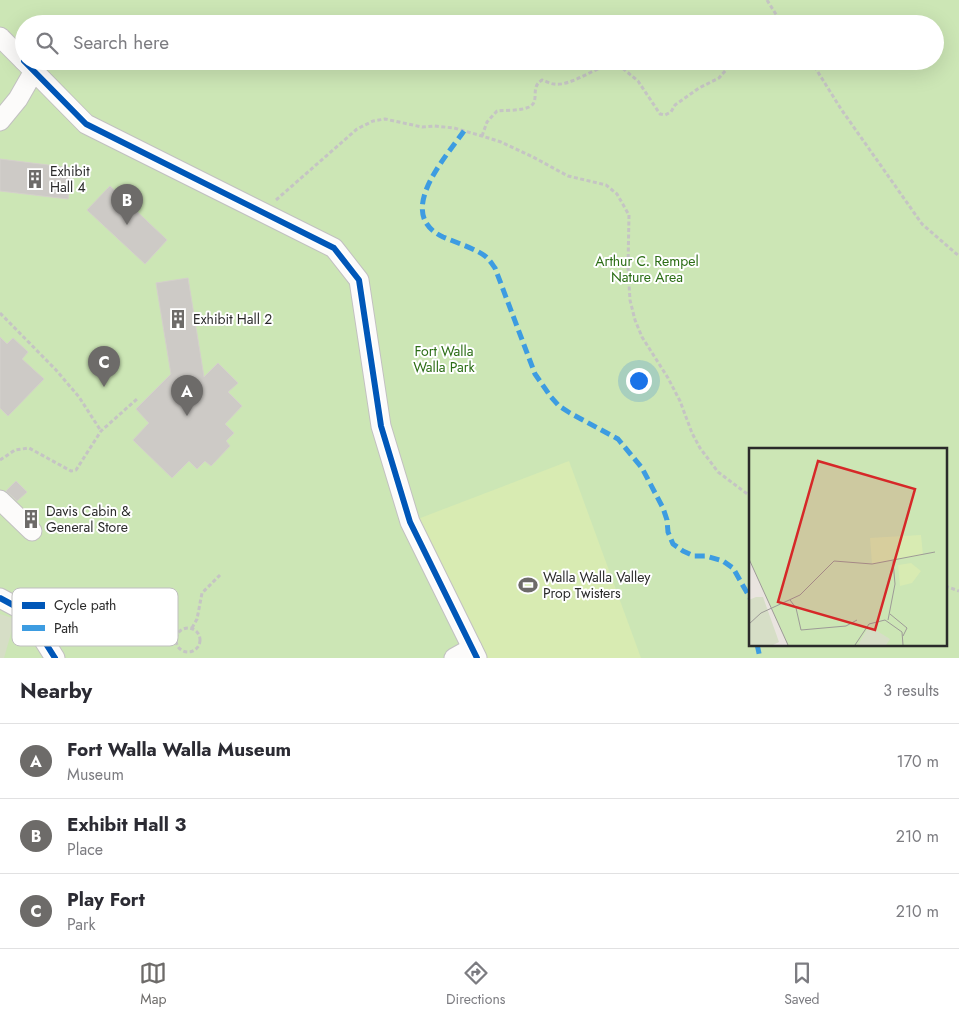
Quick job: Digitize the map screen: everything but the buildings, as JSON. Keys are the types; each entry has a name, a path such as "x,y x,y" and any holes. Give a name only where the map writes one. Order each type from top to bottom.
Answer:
{"street":[{"path":"0,37 15,53"},
{"path":"0,121 18,99 26,70"},
{"path":"32,70 86,124 334,248 359,280 381,426 410,522 475,653 454,658"},
{"path":"0,500 32,531"},
{"path":"0,598 12,604"},
{"path":"47,646 55,658"}],"path":[{"path":"767,0 776,15"},
{"path":"482,136 487,122 497,111 524,108 532,104 535,100 534,90 537,83 542,80 554,85 565,83 594,70"},
{"path":"624,70 638,81 660,114 665,115 671,112 675,105 699,88 718,78 725,70"},
{"path":"817,70 841,109 922,224 959,256"},
{"path":"262,212 357,129 373,121 385,119 422,127 454,128 482,136 501,142 568,176 606,185 617,194 629,215 628,267 630,300 642,337 676,393 700,448 718,472 738,489 749,495"},
{"path":"0,313 56,370 79,397 101,431"},
{"path":"0,460 15,450 29,448 71,471 76,470 101,431 136,399"},
{"path":"192,628 202,593 220,575"},
{"path":"946,586 959,591"},
{"path":"178,634 186,628 192,628 200,635 201,641 199,646 190,652 185,652 178,646"}],"green space":[{"name":"Fort Walla Walla Park","path":"0,0 959,0 959,658 0,658"},
{"name":"Walla Walla Valley Prop Twisters","path":"569,461 641,658 477,658 410,522"},
{"path":"0,614 12,618 12,630 4,658 0,658"}],"marked path":[{"path":"464,131 436,170 428,185 423,200 423,215 429,227 443,237 476,251 489,260 495,268 535,374 551,397 559,406 570,413 618,439 642,468 663,508 668,532 673,544 694,556 706,556 723,561 733,568 749,596"},
{"path":"757,646 760,658"}],"cycle path":[{"path":"33,70 86,124 334,248 359,280 381,426 410,522 477,658"},
{"path":"0,598 12,604"},
{"path":"47,646 55,658"}],"place":[{"name":"Exhibit Hall 4","path":"35,179"},
{"name":"Exhibit Hall 3","path":"127,225"},
{"name":"Exhibit Hall 2","path":"178,319"},
{"name":"Play Fort","path":"104,387"},
{"name":"Fort Walla Walla Museum","path":"187,416"},
{"name":"Davis Cabin & General Store","path":"31,519"},
{"name":"Walla Walla Valley Prop Twisters","path":"528,585"}],"park label":[{"name":"Arthur C. Rempel Nature Area","path":"647,270"}]}
